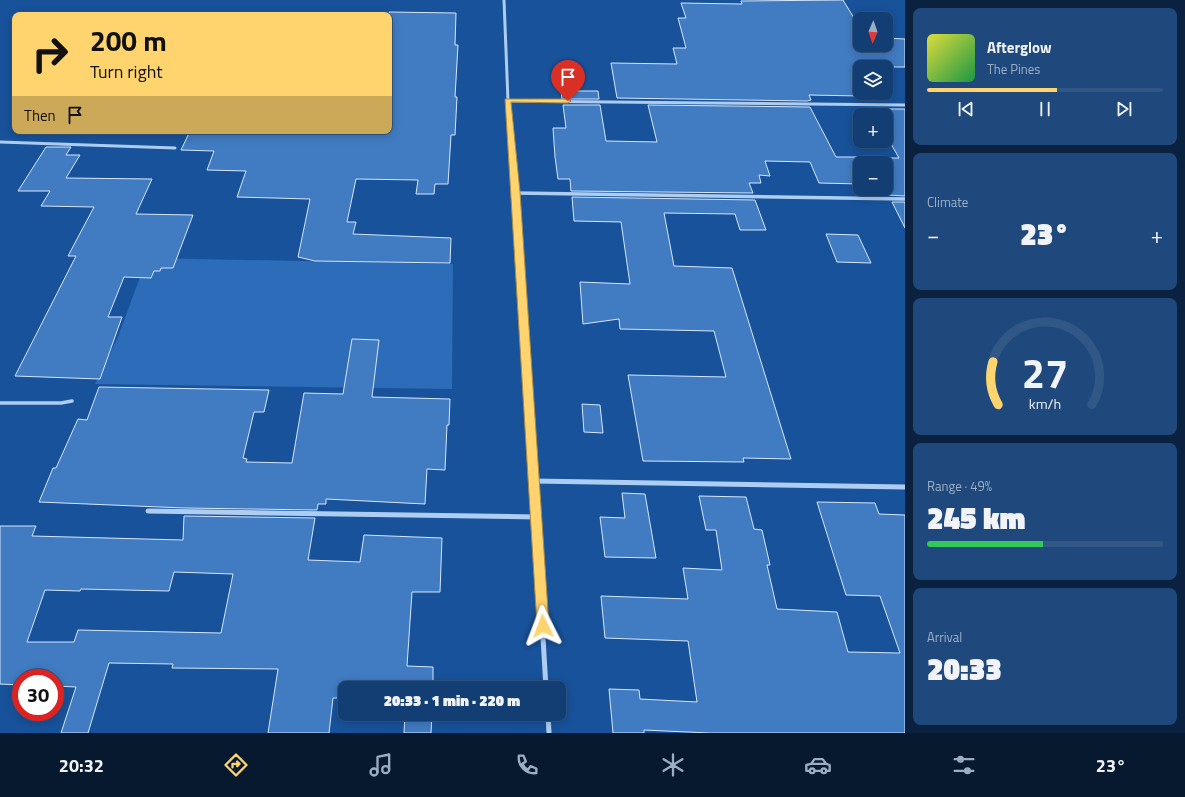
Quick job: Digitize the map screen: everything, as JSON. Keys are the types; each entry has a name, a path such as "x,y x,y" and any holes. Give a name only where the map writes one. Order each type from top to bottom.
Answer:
{"street":[{"path":"504,0 508,100 516,192 533,481 537,517 546,681"},
{"path":"508,100 905,105"},
{"path":"0,142 175,148"},
{"path":"516,192 905,199"},
{"path":"0,403 61,403 72,401"},
{"path":"533,481 905,487"},
{"path":"148,511 537,517"},
{"path":"548,721 549,733"}],"shaded area":[{"path":"147,258 453,264 452,389 95,384 118,337"}],"building":[{"path":"843,0 853,16 853,52 893,52 893,38 905,39 905,67 893,67 893,60 853,60 853,96 809,95 811,100 807,101 617,98 611,63 677,64 673,48 686,48 678,18 686,18 681,3 742,4 741,1"},
{"path":"392,12 456,13 455,45 458,45 455,97 457,97 455,135 451,135 448,184 435,184 434,194 416,194 418,180 356,179 347,222 356,222 353,234 451,238 450,263 315,261 298,257 310,199 237,197 246,171 207,170 214,151 181,150 189,134 392,134"},
{"path":"561,91 598,91 599,99 562,99"},
{"path":"563,105 600,105 606,141 657,142 648,105 810,107 836,157 853,157 853,184 819,183 810,162 765,161 770,176 759,175 761,183 749,183 753,193 571,191 570,179 558,179 555,157 553,128 566,128"},
{"path":"893,109 905,109 905,196 893,195 893,158 899,158 893,147"},
{"path":"46,147 71,147 66,155 80,155 66,178 152,179 136,214 193,215 173,268 161,268 160,271 154,271 151,278 124,277 108,317 122,317 100,379 15,376 76,256 68,256 94,207 41,206 50,191 18,191"},
{"path":"572,197 755,200 766,230 740,230 735,214 664,213 674,266 732,268 791,459 743,458 744,462 643,461 628,375 726,377 714,331 620,329 619,319 583,324 580,282 630,284 621,222 574,221"},
{"path":"892,202 905,202 905,228"},
{"path":"826,234 858,235 871,263 837,262"},
{"path":"352,339 379,340 372,397 450,399 445,470 427,469 425,504 326,499 326,504 318,504 317,510 184,508 39,502 53,468 56,468 78,419 87,420 99,387 269,390 264,412 254,412 243,458 247,459 246,462 292,463 304,393 343,394"},
{"path":"582,404 600,405 603,433 584,432"},
{"path":"622,493 645,494 656,558 605,557 600,517 625,518"},
{"path":"699,496 746,497 754,529 762,530 770,565 767,565 777,609 837,612 848,652 900,653 880,596 846,595 817,502 875,503 879,514 905,515 905,733 709,733 644,730 644,733 613,733 609,689 639,690 640,699 697,702 688,641 605,638 601,596 688,599 683,568 722,570 716,530 706,530"},
{"path":"184,516 315,518 308,560 360,562 364,535 442,538 440,592 412,592 407,666 433,667 433,681 338,681 338,698 333,698 329,733 268,733 278,669 172,668 173,664 109,663 88,733 61,733 76,687 64,686 64,669 12,669 12,685 0,684 0,526 36,526 32,536 183,540","holes":["174,572 233,574 221,633 78,630 74,642 27,642 45,590 80,591 81,589 169,591"]},
{"path":"405,721 432,721 431,733 404,733"}],"route":[{"path":"543,626 514,159 508,100 568,101"}]}
